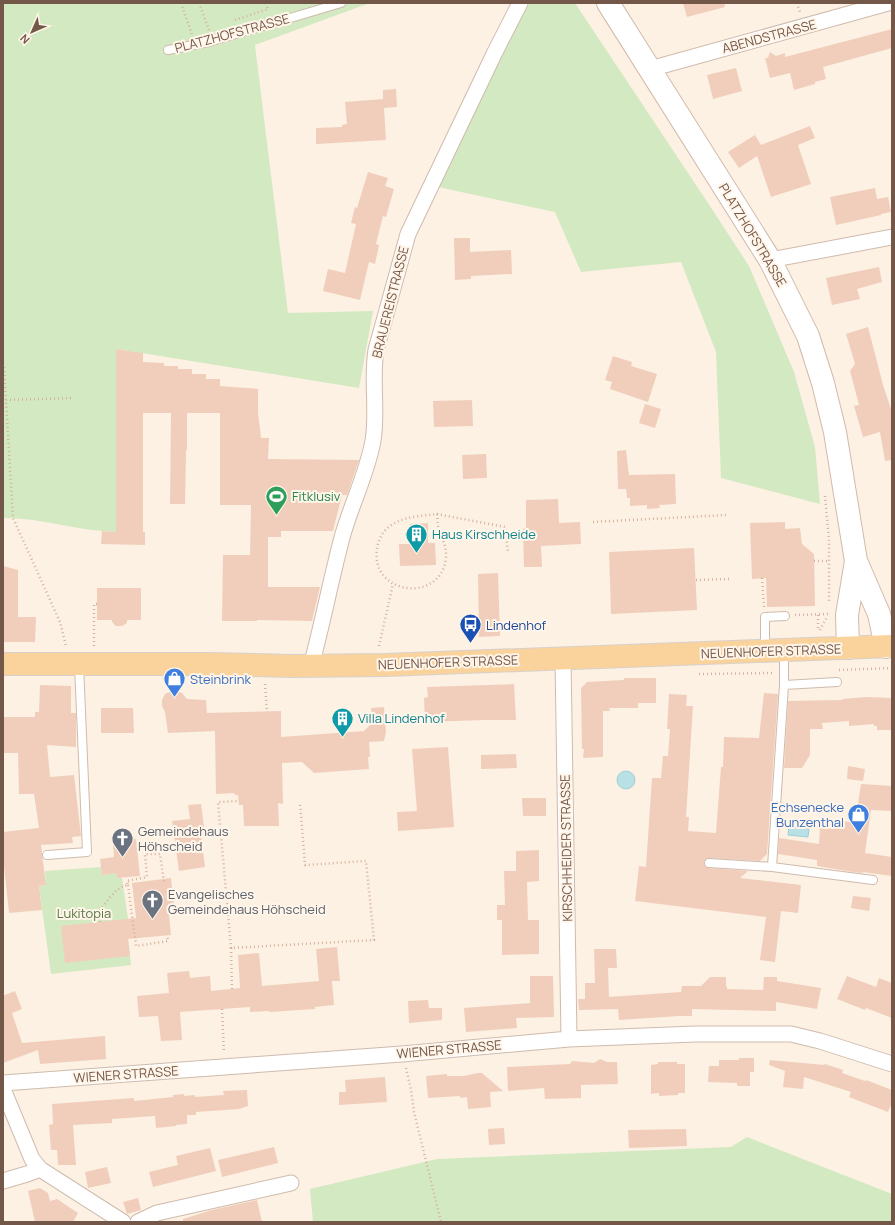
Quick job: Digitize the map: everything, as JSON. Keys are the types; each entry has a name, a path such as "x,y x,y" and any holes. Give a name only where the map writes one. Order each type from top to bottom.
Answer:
{"main road":[{"name":"PLATZHOFSTRASSE","path":"608,3 770,260 808,336 836,432 856,561 879,614 889,646"},
{"name":"PLATZHOFSTRASSE","path":"848,648 838,615 856,561"},
{"name":"NEUENHOFER STRASSE","path":"3,664 210,664 264,666 385,665 889,646"}],"street":[{"name":"BRAUEREISTRASSE","path":"311,666 343,536 366,468 373,441 375,421 374,366 376,350 408,234 520,3"},
{"name":"ABENDSTRASSE","path":"650,69 888,3"},
{"path":"770,260 892,237"},
{"name":"KIRSCHHEIDER STRASSE","path":"563,658 569,1039"},
{"name":"WIENER STRASSE","path":"3,1083 402,1054 569,1039 695,1034 791,1034 820,1041 892,1064"},
{"path":"3,1088 32,1159 40,1169 123,1222"},
{"path":"3,1181 40,1169"},
{"path":"138,1222 157,1213 291,1183"}],"lane":[{"name":"PLATZHOFSTRASSE","path":"168,50 209,42 341,3"},
{"path":"772,868 784,685 765,617 785,616"},
{"path":"47,855 87,852 79,665"},
{"path":"784,685 837,682"},
{"path":"709,863 772,868 873,880"}],"path":[{"path":"181,3 192,35 198,33"},
{"path":"199,3 209,30"},
{"path":"232,21 268,9 266,3"},
{"path":"203,32 215,28"},
{"path":"4,367 5,406 13,518 60,622 66,647"},
{"path":"6,400 73,398"},
{"path":"824,496 830,561 838,615"},
{"path":"437,514 438,528 446,547 446,559 443,570 436,579 426,586 415,589 404,588 393,584 384,576 378,566 376,554 378,543 383,532 392,524 402,520 437,514 505,527 508,552"},
{"path":"593,522 727,515"},
{"path":"814,561 830,561"},
{"path":"762,578 765,617"},
{"path":"696,580 729,579"},
{"path":"379,646 393,584"},
{"path":"94,646 94,604 97,604"},
{"path":"785,616 838,615"},
{"path":"818,633 838,615"},
{"path":"264,666 267,712"},
{"path":"232,989 231,948 218,802 239,801"},
{"path":"231,948 374,940 366,861 305,865 300,803"},
{"path":"164,882 160,854 145,854 147,877 127,881 136,946 168,941 167,936"},
{"path":"100,922 99,912 114,893 124,885 128,885"},
{"path":"222,1009 224,1049"},
{"path":"402,1054 440,1222"}],"green space":[{"path":"3,3 370,3 255,45 288,313 373,311 359,388 117,349 116,532 3,517"},
{"path":"527,3 575,3 749,266 794,372 815,447 820,504 721,478 716,352 681,262 581,272 555,212 438,187"},
{"name":"Lukitopia","path":"101,867 102,875 116,873 117,878 122,878 128,919 126,920 131,965 51,974 39,886 46,885 45,871"},
{"path":"747,1137 892,1194 892,1222 313,1222 310,1189 437,1159 731,1147"}],"water":[{"path":"626,771 632,774 635,780 632,786 626,789 620,786 617,780 620,774"},
{"path":"789,826 809,829 808,837 788,835"}],"building":[{"path":"683,3 724,3 725,7 687,17"},
{"path":"892,29 892,48 823,67 826,79 815,82 815,84 794,90 790,73 770,78 765,58 768,58 770,52 776,56 785,53 785,57"},
{"path":"736,68 742,91 713,99 707,75"},
{"path":"396,89 397,107 384,108 386,140 316,144 316,128 342,127 342,125 347,124 345,102 383,99 383,90"},
{"path":"810,126 815,138 798,145 811,184 771,197 757,156 739,168 728,152 755,135 761,145"},
{"path":"368,172 388,178 385,186 394,189 386,217 383,216 376,244 379,245 375,264 369,262 360,300 323,291 328,269 345,273 356,224 351,223 355,207 357,208"},
{"path":"875,188 877,199 888,197 891,212 836,225 830,197"},
{"path":"454,238 470,238 470,252 511,250 512,274 471,276 471,279 455,280"},
{"path":"879,267 882,282 857,289 860,299 832,305 826,278"},
{"path":"868,327 883,385 892,412 892,460 885,461 880,432 863,437 854,406 859,405 850,371 855,364 846,334"},
{"path":"116,349 143,353 143,362 164,363 164,366 178,366 178,369 192,369 192,374 206,374 206,379 220,379 220,386 258,389 258,413 261,438 269,438 268,459 359,460 347,495 342,495 333,531 281,531 281,537 268,537 268,587 320,587 312,621 222,621 223,555 250,555 251,505 220,505 220,413 187,413 185,504 170,504 171,413 143,413 143,532 145,532 145,545 101,544 102,531 116,532"},
{"path":"613,356 632,362 631,366 657,374 648,402 610,389 612,382 605,380"},
{"path":"472,400 473,426 434,427 433,401"},
{"path":"645,404 661,409 655,428 639,423"},
{"path":"626,450 629,475 675,474 676,504 659,505 660,508 647,509 647,505 630,506 630,498 627,498 626,489 618,489 617,451"},
{"path":"486,454 487,478 463,479 462,455"},
{"path":"558,499 559,523 580,522 581,544 541,546 542,567 524,567 523,529 526,528 526,500"},
{"path":"785,522 785,529 800,528 802,544 814,554 815,606 767,607 766,578 752,579 750,523"},
{"name":"Haus Kirschheide","path":"428,523 428,543 435,543 436,565 400,566 399,544 410,544 410,524"},
{"path":"694,548 697,610 611,614 609,552"},
{"path":"3,566 18,570 18,617 36,617 35,642 3,642"},
{"path":"498,573 500,636 479,637 478,574"},
{"path":"97,588 141,588 141,620 127,620 127,623 122,626 116,626 112,620 97,620"},
{"path":"624,678 656,678 656,703 638,703 638,708 609,708 610,711 603,711 603,757 583,758 584,749 582,749 581,688 587,682 624,680"},
{"path":"514,684 516,720 425,722 424,698 428,697 427,687"},
{"path":"40,685 71,686 71,713 76,713 76,747 47,745 50,777 74,775 81,836 72,837 73,843 41,845 46,885 39,886 42,910 9,913 3,857 3,832 39,828 34,794 19,794 18,753 3,753 3,717 35,717 35,712 39,712"},
{"path":"174,690 182,693 187,699 206,700 207,713 281,711 281,737 364,731 372,723 371,708 384,707 386,732 384,741 369,742 369,769 314,773 302,762 282,763 283,804 278,803 279,826 244,826 243,805 239,805 238,795 235,795 234,793 216,794 215,731 168,733 162,700 165,694"},
{"path":"764,693 778,694 767,854 760,861 709,858 705,860 704,863 706,867 709,868 748,871 740,878 801,885 798,913 781,911 775,962 760,960 766,917 635,901 639,866 646,867 652,778 661,778 663,756 668,756 670,729 667,729 669,694 687,695 686,706 693,706 686,817 689,817 688,831 716,833 721,767 723,767 724,737 759,738"},
{"path":"866,697 892,698 892,730 877,730 877,726 874,726 874,724 849,726 849,721 822,723 823,729 810,729 810,755 802,768 784,768 788,701 842,700"},
{"path":"101,708 133,708 134,733 101,733"},
{"path":"448,747 454,827 398,831 397,812 417,811 412,749"},
{"path":"516,754 517,768 481,769 481,755"},
{"path":"848,766 865,769 863,781 847,779"},
{"path":"861,784 892,786 892,811 871,810 865,853 892,857 892,876 817,866 817,860 778,854 779,838 819,844 820,827 837,829 838,820 855,823"},
{"path":"522,798 546,798 546,816 523,816"},
{"path":"201,804 205,834 201,835 205,867 179,871 172,821 190,819 188,805"},
{"name":"Gemeindehaus Höhscheid","path":"136,839 140,876 117,878 116,873 102,875 100,859 114,857 113,842"},
{"path":"539,850 539,881 527,882 528,920 539,920 539,954 502,955 502,920 497,920 497,905 505,905 504,871 516,871 516,851"},
{"path":"171,878 174,906 168,906 171,935 128,939 130,956 65,963 61,926 136,918 132,883"},
{"path":"853,896 871,898 869,911 851,908"},
{"path":"337,947 340,981 332,981 334,1005 315,1007 315,1009 269,1012 250,1012 250,1007 180,1012 182,1040 161,1041 158,1016 139,1017 137,996 169,993 167,973 189,971 190,978 210,976 211,991 240,988 238,955 259,953 262,986 319,981 316,949"},
{"path":"594,949 616,949 617,968 608,968 609,997 681,992 682,986 701,986 710,977 726,977 727,989 763,990 764,977 777,977 777,981 821,988 817,1009 776,1002 776,1011 692,1009 692,1016 619,1020 618,1009 579,1010 578,999 585,999 585,983 595,983"},
{"path":"530,976 553,976 554,1017 516,1018 517,1028 466,1032 464,1008 530,1003"},
{"path":"847,976 876,987 879,978 892,983 892,1018 866,1008 865,1010 837,999"},
{"path":"15,991 22,1009 12,1013 22,1043 105,1036 106,1059 40,1064 38,1050 3,1063 3,994 5,995"},
{"path":"428,1000 429,1008 442,1008 442,1020 409,1023 408,1001"},
{"path":"739,1058 754,1058 754,1072 750,1072 750,1086 737,1086 737,1083 708,1082 709,1066 719,1066 719,1060 739,1060"},
{"path":"600,1059 607,1062 617,1062 618,1084 581,1085 581,1098 545,1099 544,1088 508,1091 507,1067 570,1064 572,1061 594,1063"},
{"path":"770,1060 825,1064 843,1070 842,1073 892,1090 892,1103 888,1112 849,1097 851,1092 804,1077 803,1089 783,1087 785,1071 769,1065"},
{"path":"658,1062 677,1062 677,1064 685,1064 685,1093 659,1096 659,1093 651,1094 651,1065 658,1064"},
{"path":"482,1073 503,1091 490,1092 491,1107 468,1109 467,1097 460,1098 460,1096 428,1098 426,1076 447,1074 447,1076 464,1076"},
{"path":"385,1077 387,1102 339,1105 339,1092 346,1092 345,1080"},
{"path":"247,1090 248,1106 239,1109 196,1112 196,1115 187,1115 187,1124 156,1128 155,1116 112,1119 112,1123 73,1125 76,1165 58,1165 57,1150 51,1150 49,1125 53,1124 52,1104 134,1098 134,1101 173,1097 173,1095 184,1094 184,1096 195,1095 195,1097 224,1095 223,1091"},
{"path":"504,1128 505,1144 489,1145 488,1129"},
{"path":"686,1129 687,1146 629,1148 628,1130"},
{"path":"274,1147 278,1163 222,1177 218,1160"},
{"path":"210,1148 216,1171 153,1187 149,1172 178,1165 176,1156"},
{"path":"107,1167 111,1183 88,1188 85,1172"},
{"path":"40,1188 48,1193 50,1201 57,1199 78,1213 73,1222 35,1222 28,1191"},
{"path":"138,1198 141,1210 127,1214 123,1202"},
{"path":"257,1200 262,1222 183,1222 183,1219 212,1210"}],"place":[{"name":"Fitklusiv","path":"277,516"},
{"name":"Haus Kirschheide","path":"417,554"},
{"name":"Lindenhof","path":"471,644"},
{"name":"Steinbrink","path":"174,698"},
{"name":"Villa Lindenhof","path":"342,738"},
{"name":"Echsenecke Bunzenthal","path":"859,834"},
{"name":"Gemeindehaus Höhscheid","path":"123,858"},
{"name":"Evangelisches Gemeindehaus Höhscheid","path":"153,920"}]}
